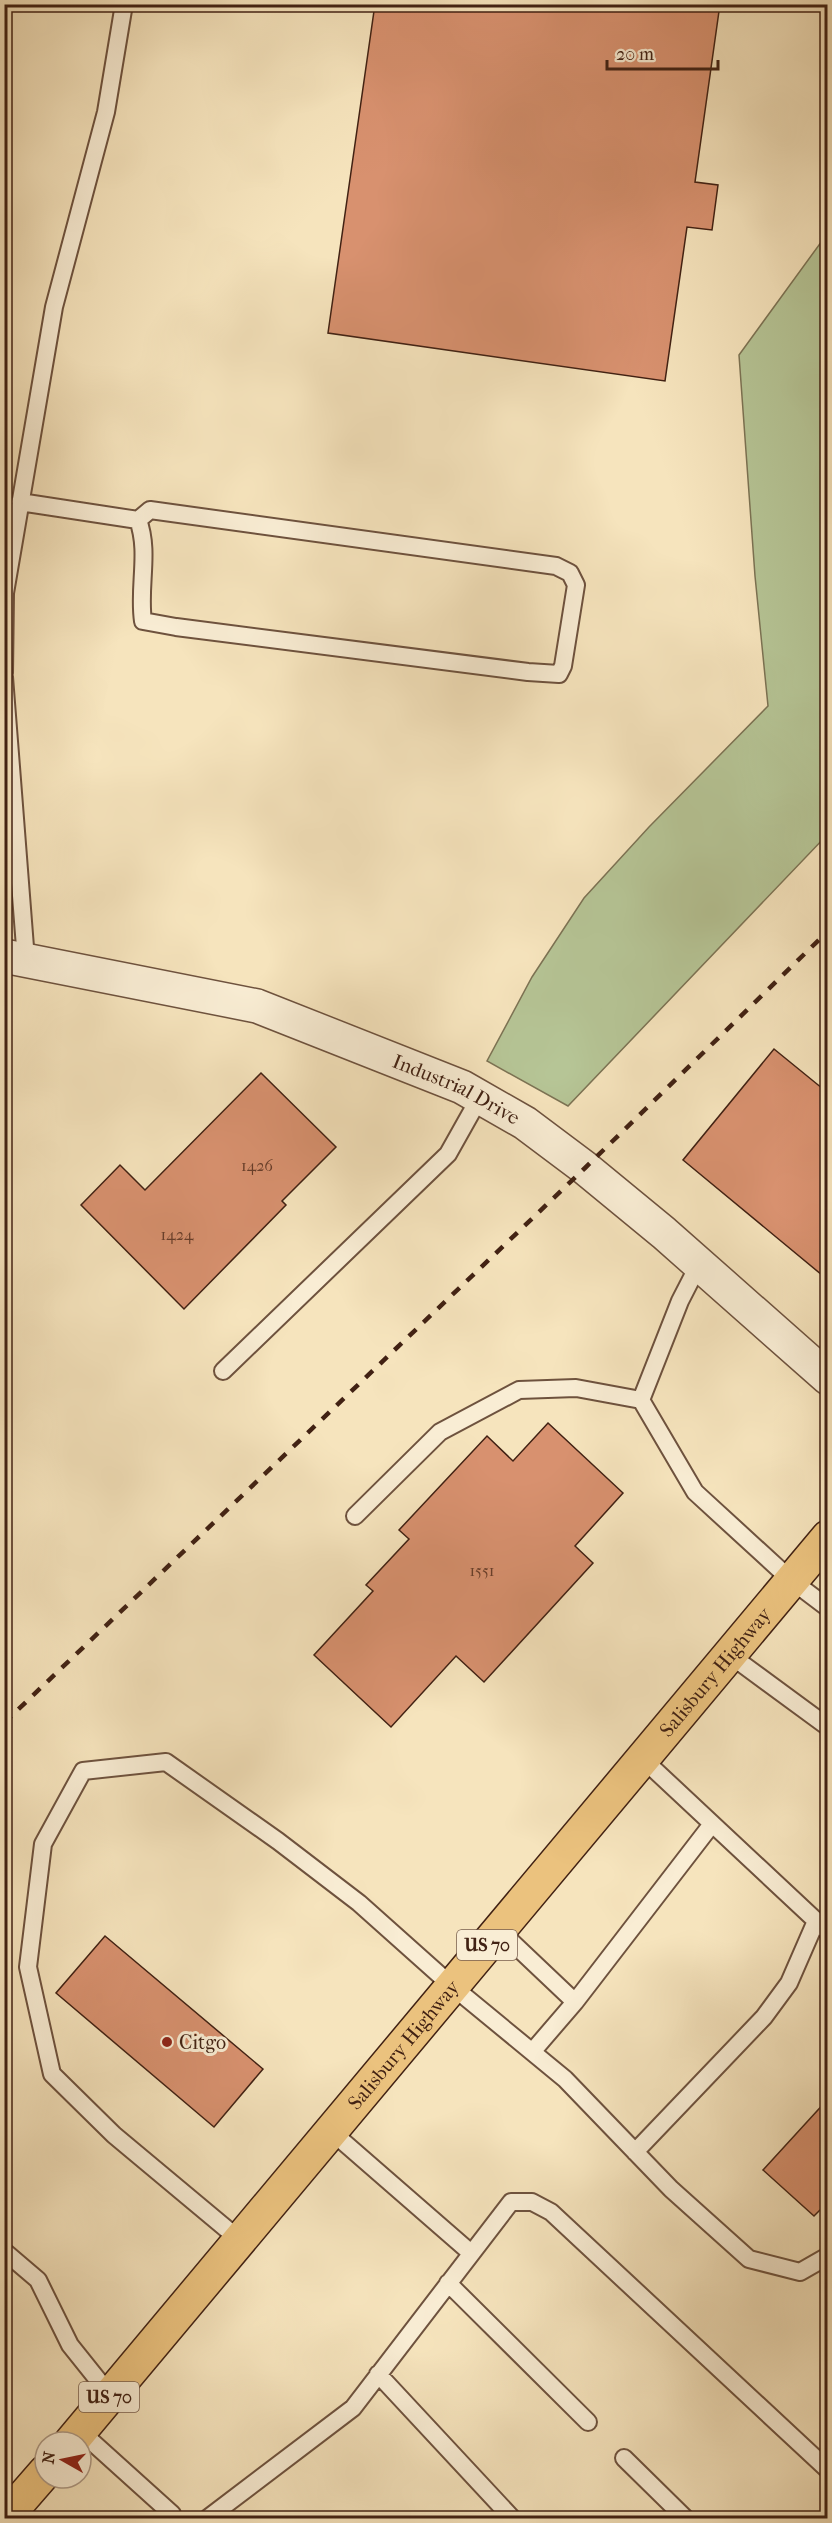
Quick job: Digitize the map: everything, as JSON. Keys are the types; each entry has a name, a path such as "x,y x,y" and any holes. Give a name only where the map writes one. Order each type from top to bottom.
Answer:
{"highway":[{"name":"Salisbury Highway","path":"81,2430 828,1537"},
{"path":"5,2518 33,2486"}],"street":[{"name":"Industrial Drive","path":"15,958 257,1006 462,1087 525,1123 585,1168 699,1264 828,1378"}],"lane":[{"path":"15,958 4,675 5,593 54,307 106,112 124,4"},
{"path":"20,502 138,520 150,510 556,566 570,573 576,585 563,666 559,674 528,672 143,621 141,606 144,537 138,520"},
{"path":"223,1371 448,1154 480,1097"},
{"path":"641,1400 680,1301 699,1264"},
{"path":"356,1516 440,1432 519,1390 576,1388 641,1400 695,1492 791,1580 828,1608"},
{"path":"730,1655 828,1727"},
{"path":"635,2152 764,2017 789,1983 822,1927 643,1759"},
{"path":"241,2241 114,2135 52,2073 28,1967 43,1844 83,1771 166,1762 278,1841 359,1903 452,1986 565,2079 671,2189 748,2259 800,2272 828,2256"},
{"path":"532,2052 575,2002 712,1824"},
{"path":"500,1931 575,2002"},
{"path":"332,2132 471,2253"},
{"path":"208,2518 352,2408 511,2202 532,2202 550,2212 828,2470"},
{"path":"4,2251 38,2280 70,2345 110,2395"},
{"path":"448,2283 588,2422"},
{"path":"378,2374 512,2518"},
{"path":"93,2451 172,2514 173,2518"},
{"path":"624,2458 684,2518"}],"green space":[{"path":"827,234 827,835 568,1106 487,1061 532,977 584,898 649,827 768,706 755,576 739,355"}],"building":[{"path":"375,4 720,4 695,182 718,185 712,230 687,227 665,381 328,333"},
{"path":"774,1049 828,1093 828,1280 683,1160"},
{"path":"261,1073 336,1147 282,1201 286,1205 184,1309 81,1205 120,1165 145,1190"},
{"path":"548,1423 623,1493 575,1546 593,1563 484,1682 456,1656 391,1727 314,1655 373,1591 366,1585 409,1539 399,1530 487,1436 513,1461"},
{"path":"105,1936 263,2069 214,2127 56,1993"},
{"path":"828,2099 828,2202 814,2216 763,2170"}],"railway":[{"path":"4,1723 585,1168 828,931"}],"place":[{"name":"Citgo","path":"167,2042"}]}
